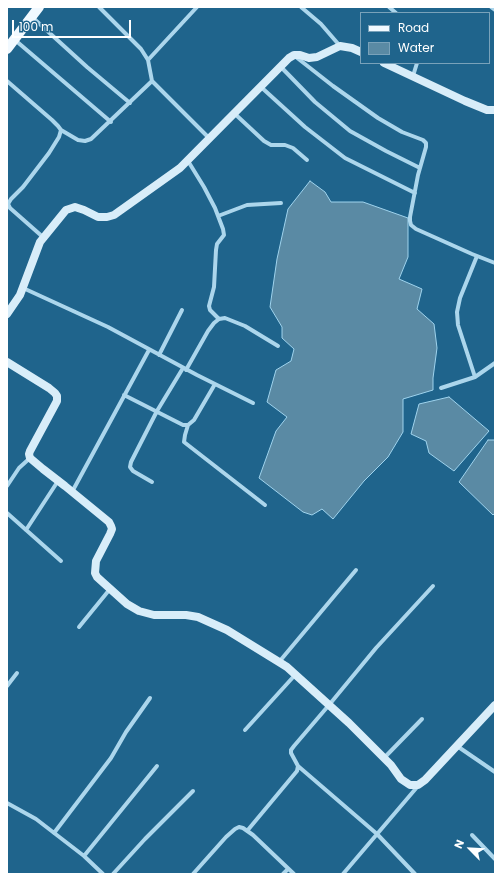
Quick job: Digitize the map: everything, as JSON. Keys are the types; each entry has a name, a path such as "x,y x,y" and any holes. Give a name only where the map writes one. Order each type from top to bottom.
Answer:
{"main road":[{"path":"7,49 39,7"}],"street":[{"path":"100,7 141,49 148,60 152,81 210,139"},
{"path":"148,60 197,7"},
{"path":"301,7 321,24 340,46"},
{"path":"491,7 495,10"},
{"path":"32,17 87,67 130,103"},
{"path":"14,40 111,122"},
{"path":"7,314 20,296 40,242 66,210 74,208 84,210 98,217 114,215 180,168 262,87 289,58 294,55 309,58 318,56 340,46 352,48 360,52"},
{"path":"294,55 332,86 378,118 402,132 423,140 426,143 410,217 411,225 416,229 495,263"},
{"path":"386,64 465,101 487,110 495,110"},
{"path":"412,76 417,64"},
{"path":"281,67 315,102 350,131 420,168"},
{"path":"7,81 52,120 61,130 78,140 85,141 91,139 111,122 152,81"},
{"path":"262,87 305,127 346,158 415,193"},
{"path":"235,114 264,141 271,145 285,145 293,148 308,160"},
{"path":"44,238 10,208 8,203 23,187 49,153 61,130"},
{"path":"188,160 204,187 218,216 224,235 217,244 214,287 208,306 219,319"},
{"path":"218,216 247,206 281,203"},
{"path":"475,377 458,325 457,312 460,298 477,256"},
{"path":"23,288 108,327 185,369 253,403"},
{"path":"159,355 182,310"},
{"path":"152,482 133,471 130,467 131,462 157,411 214,323 219,319 226,318 245,326 278,346"},
{"path":"72,492 149,350"},
{"path":"7,362 56,393 57,401 29,454 30,458 109,522 112,529 96,561 95,572 97,576 127,604 139,611 154,615 186,615 198,617 228,630 287,667 349,723 391,765 401,779 410,785 418,786"},
{"path":"440,388 475,377 495,363"},
{"path":"215,384 194,420 188,425 184,442 265,505"},
{"path":"124,395 182,425 188,425"},
{"path":"7,486 19,468 30,458"},
{"path":"26,530 58,481"},
{"path":"7,513 61,561"},
{"path":"279,662 356,570"},
{"path":"415,874 377,834 298,766 291,754 294,746 376,648 434,586"},
{"path":"79,627 110,589"},
{"path":"7,686 17,673"},
{"path":"245,730 295,675"},
{"path":"54,833 111,758 126,732 150,698"},
{"path":"344,874 418,786 495,705"},
{"path":"384,759 422,719"},
{"path":"457,746 495,772"},
{"path":"84,856 157,766"},
{"path":"247,831 297,771 298,766"},
{"path":"113,874 144,839 193,791"},
{"path":"7,803 36,819 84,856 103,874"},
{"path":"193,874 235,829 239,827 243,828 252,835 294,874"},
{"path":"472,835 495,859"},
{"path":"284,874 288,869"}],"water":[{"path":"310,181 325,192 331,202 363,202 408,218 408,257 399,279 422,289 417,309 434,324 437,348 433,390 403,399 403,432 388,457 364,481 333,519 322,509 312,515 303,512 259,478 276,431 287,417 267,402 276,370 291,361 294,349 282,338 282,327 270,307 277,259 288,209"},
{"path":"449,397 489,431 454,471 429,453 426,441 411,434 419,404"},
{"path":"488,440 495,440 495,513 493,515 459,482"}]}
